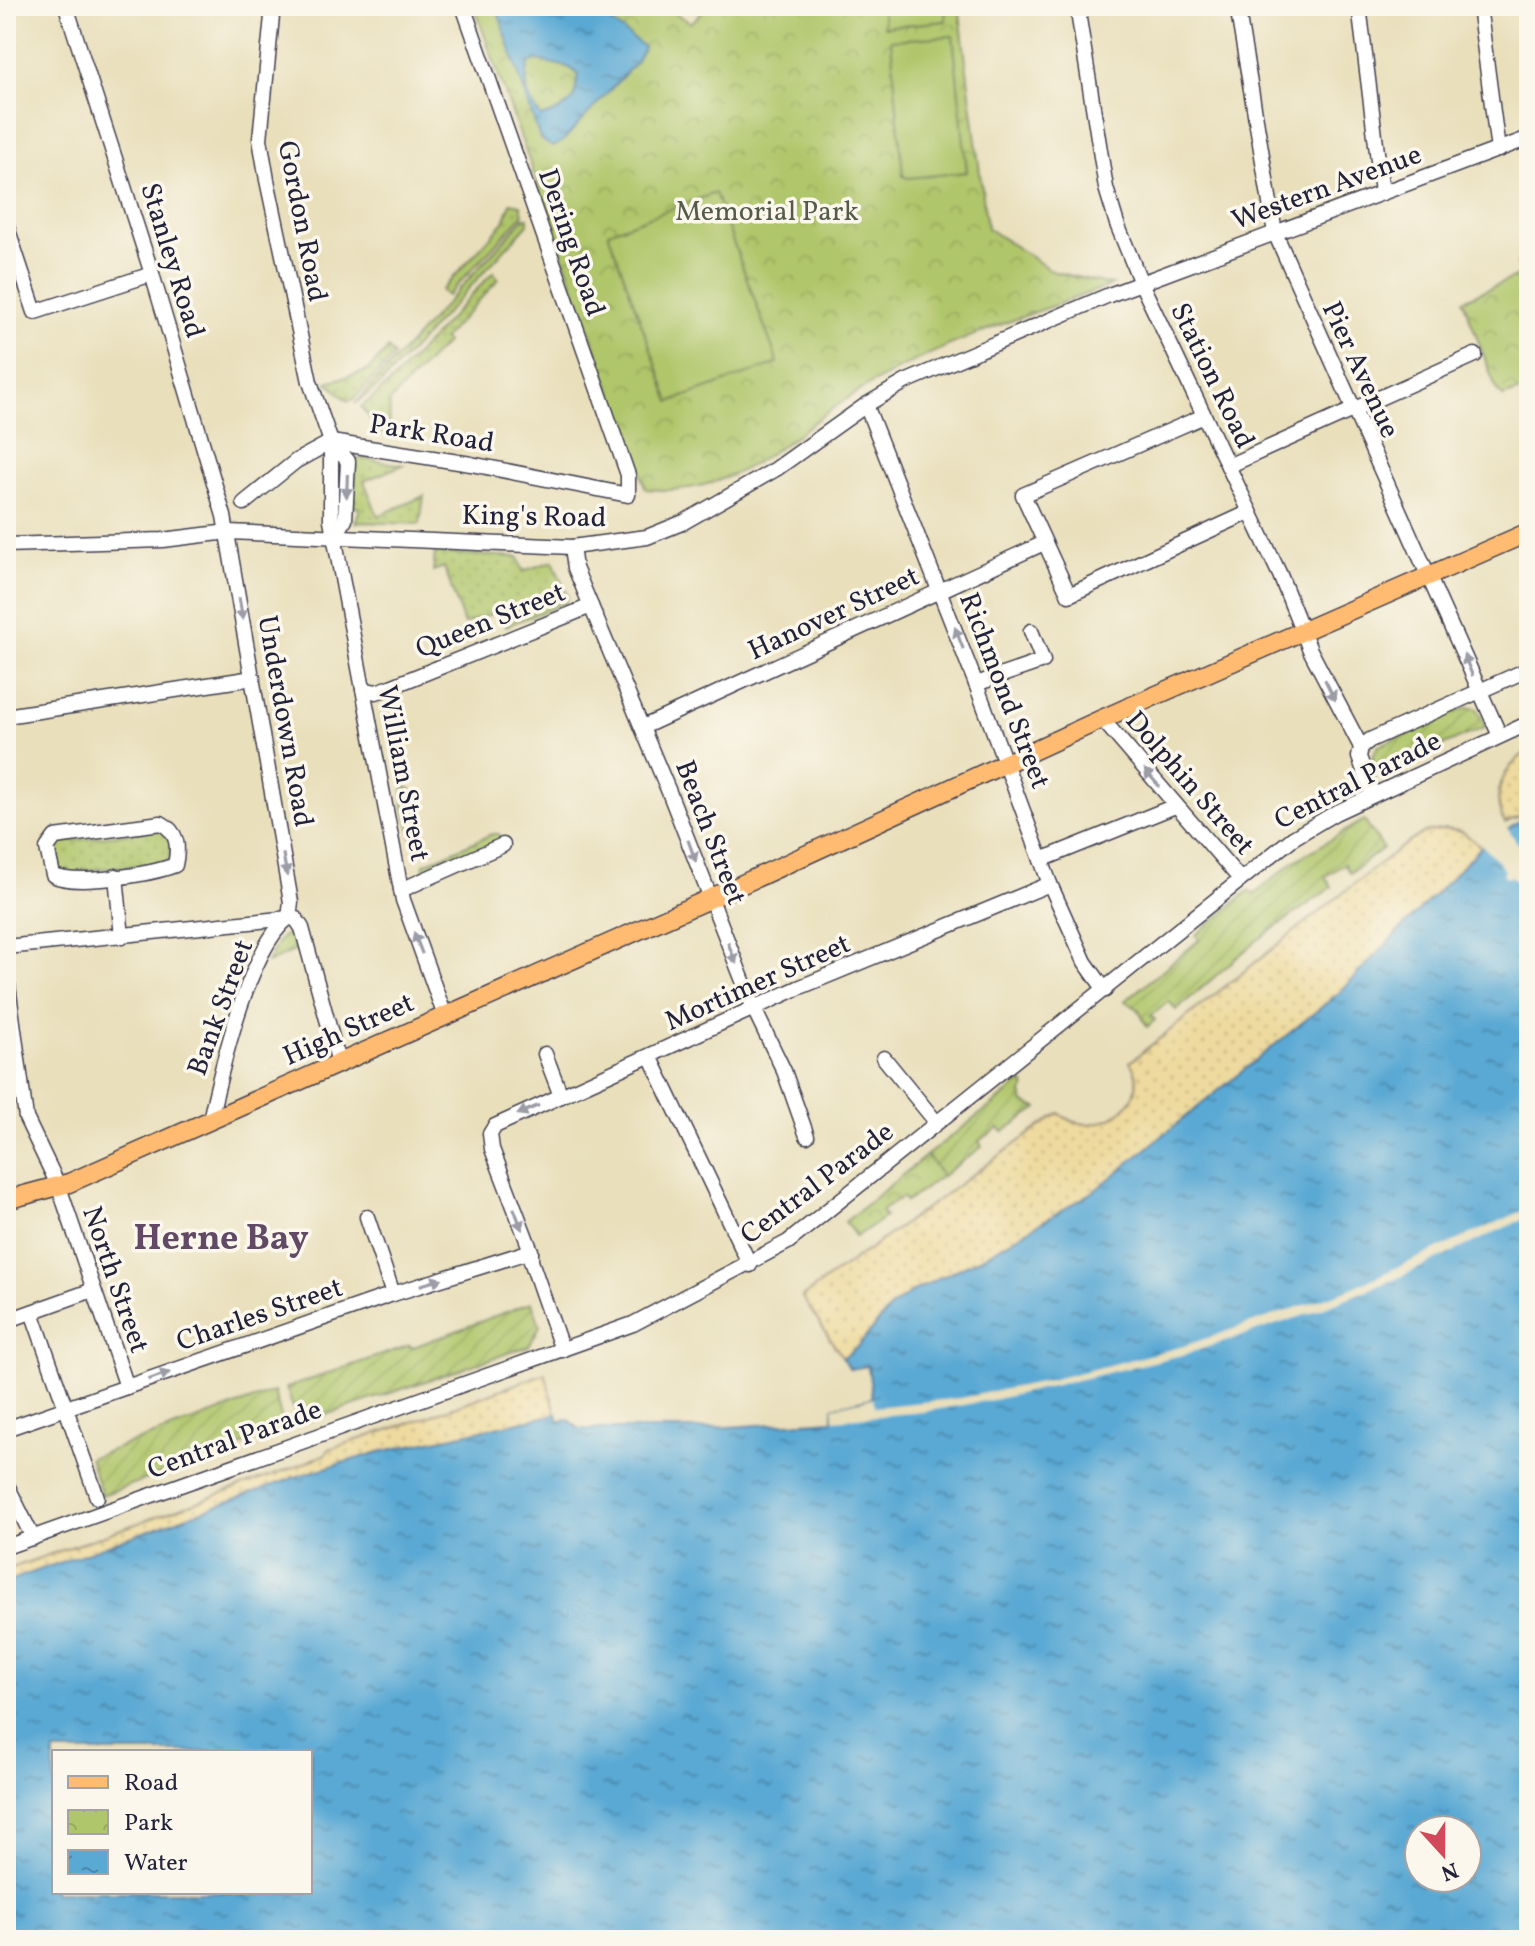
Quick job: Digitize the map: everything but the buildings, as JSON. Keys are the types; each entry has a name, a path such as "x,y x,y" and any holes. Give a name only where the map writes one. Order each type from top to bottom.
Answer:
{"main road":[{"name":"High Street","path":"6,1200 59,1187 709,898 1102,719 1529,532"}],"street":[{"name":"Stanley Road","path":"66,6 152,274 228,532"},
{"name":"Gordon Road","path":"273,6 260,139 310,382 331,442 348,461 345,520 336,535"},
{"name":"Dering Road","path":"463,6 628,475 628,495"},
{"name":"Station Road","path":"1077,6 1106,188 1141,283 1355,741 1361,747 1359,757 1373,795"},
{"name":"Pier Avenue","path":"1237,6 1275,233 1500,736"},
{"path":"1359,6 1382,193"},
{"path":"1479,6 1498,150"},
{"name":"Western Avenue","path":"1141,283 1529,138"},
{"path":"6,224 35,312 152,274"},
{"name":"King's Road","path":"6,545 163,540 228,532 572,547 647,537 684,522 776,469 866,405 933,369 1141,283"},
{"path":"1228,466 1475,355"},
{"name":"Richmond Street","path":"866,405 870,423 940,591 1050,884 1085,962 1105,990"},
{"path":"1204,416 1023,495 1044,543 1069,595 1250,512"},
{"name":"Park Road","path":"244,503 296,461 331,442 628,495"},
{"name":"Underdown Road","path":"228,532 291,902 289,918"},
{"name":"William Street","path":"336,535 401,890 445,1016"},
{"name":"Hanover Street","path":"643,727 1044,543"},
{"name":"Beach Street","path":"572,547 575,568 643,727 754,1009 784,1071 807,1136"},
{"name":"Queen Street","path":"363,689 376,692 388,688 591,606"},
{"path":"976,684 1043,661 1031,631"},
{"path":"1361,747 1370,740 1529,669"},
{"path":"6,716 253,678"},
{"name":"Dolphin Street","path":"1102,719 1240,879"},
{"name":"Central Parade","path":"6,1547 652,1316 750,1265 788,1242 1240,879 1303,832 1373,795 1529,723"},
{"path":"1041,860 1175,806"},
{"path":"161,823 170,828 177,838 175,865 161,871 116,876 59,879 49,866 47,848 62,834 161,823"},
{"path":"401,890 503,845"},
{"path":"116,876 122,937"},
{"name":"Mortimer Street","path":"531,1251 495,1159 490,1134 499,1123 754,1009 1050,884"},
{"name":"Bank Street","path":"210,1120 222,1069 256,968 277,930 289,918"},
{"path":"6,947 296,919 302,928 339,1063"},
{"name":"North Street","path":"6,971 26,1118 59,1187 127,1387"},
{"path":"545,1054 561,1096"},
{"path":"650,1056 750,1265"},
{"path":"884,1058 936,1122"},
{"path":"367,1217 393,1294"},
{"path":"531,1251 531,1261 562,1350"},
{"name":"Charles Street","path":"6,1429 393,1294 531,1251"},
{"path":"6,1321 93,1290"},
{"path":"32,1312 97,1497"},
{"path":"6,1483 33,1538"}],"green space":[{"name":"Memorial Park","path":"474,6 664,6 691,23 708,6 959,6 987,228 1054,272 1112,285 929,354 843,401 739,472 711,483 680,489 646,489"},
{"path":"882,6 945,6 946,21 884,27"},
{"path":"953,36 967,172 908,178 903,176 891,40"},
{"path":"715,193 778,363 670,402 608,232"},
{"path":"511,203 521,205 523,215 447,296 441,291 504,222"},
{"path":"524,218 528,218 528,224 379,386 355,404"},
{"path":"1529,258 1529,388 1503,397 1497,391 1463,300 1520,275 1517,263"},
{"path":"493,272 499,279 443,339 446,343 390,401 389,432 381,433 361,407 389,384"},
{"path":"388,349 394,356 354,399 348,401 327,382 367,371"},
{"path":"361,458 403,465 364,481 378,516 424,496 420,524 355,522 360,509 353,505 356,460"},
{"path":"435,553 518,557 523,571 553,561 568,597 565,603 506,626 500,611 464,624 444,567 433,571"},
{"path":"1465,708 1476,708 1486,727 1379,773 1372,757 1378,746"},
{"path":"405,786 411,789 426,844 423,851 414,839 407,820 403,801"},
{"path":"1364,820 1383,848 1350,873 1344,864 1325,877 1332,887 1255,942 1176,1010 1169,1001 1151,1016 1155,1020 1147,1027 1138,1009 1125,1001 1199,940 1196,935 1249,890 1254,895 1293,862"},
{"path":"160,829 171,838 170,860 157,863 78,871 78,876 59,874 51,849 57,843"},
{"path":"492,834 499,834 502,841 423,873 424,864"},
{"path":"288,932 295,937 299,949 267,963 278,941"},
{"path":"1022,1082 1026,1087 1022,1093 1024,1103 1038,1108 1003,1132 999,1128 979,1141 982,1147 942,1176 927,1155"},
{"path":"927,1155 942,1176 906,1202 902,1197 881,1211 885,1217 856,1237 845,1222"},
{"path":"532,1302 540,1326 529,1346 299,1424 286,1388 410,1345 411,1348"},
{"path":"274,1392 285,1430 102,1495 89,1458"}],"sand":[{"path":"1529,750 1529,812 1505,823 1498,802 1502,782 1512,764"},
{"path":"1446,829 1463,832 1481,847 1340,992 1093,1192 981,1258 913,1291 891,1307 859,1345 843,1358 802,1297 1059,1113 1073,1122 1089,1124 1118,1114 1129,1103 1135,1090 1136,1076 1130,1062 1397,850 1423,833"},
{"path":"545,1373 566,1449 6,1612 6,1570 290,1469 326,1454 329,1449 422,1419"}],"water":[{"path":"496,6 591,6 644,47 637,61 562,142 553,147 540,139","holes":["536,60 568,67 579,75 573,100 559,111 541,117 528,92 529,64"]},
{"path":"1529,815 1529,1940 6,1940 6,1582 301,1475 379,1452 557,1414 559,1422 567,1419 580,1429 698,1429 833,1420 833,1407 872,1398 868,1366 850,1369 843,1358 859,1345 891,1307 913,1291 981,1258 1093,1192 1340,992 1481,847"}],"pier":[{"path":"1505,825 1525,854 1529,854 1529,897 1511,876 1507,878 1503,874 1505,871 1480,843"},
{"path":"1529,1208 1529,1216 1400,1277 1302,1316 1186,1354 997,1399 922,1412 834,1420 833,1407 873,1398 875,1407 961,1398 1050,1380 1184,1346 1345,1291"}],"district":[{"name":"Herne Bay","path":"221,1236"}]}
